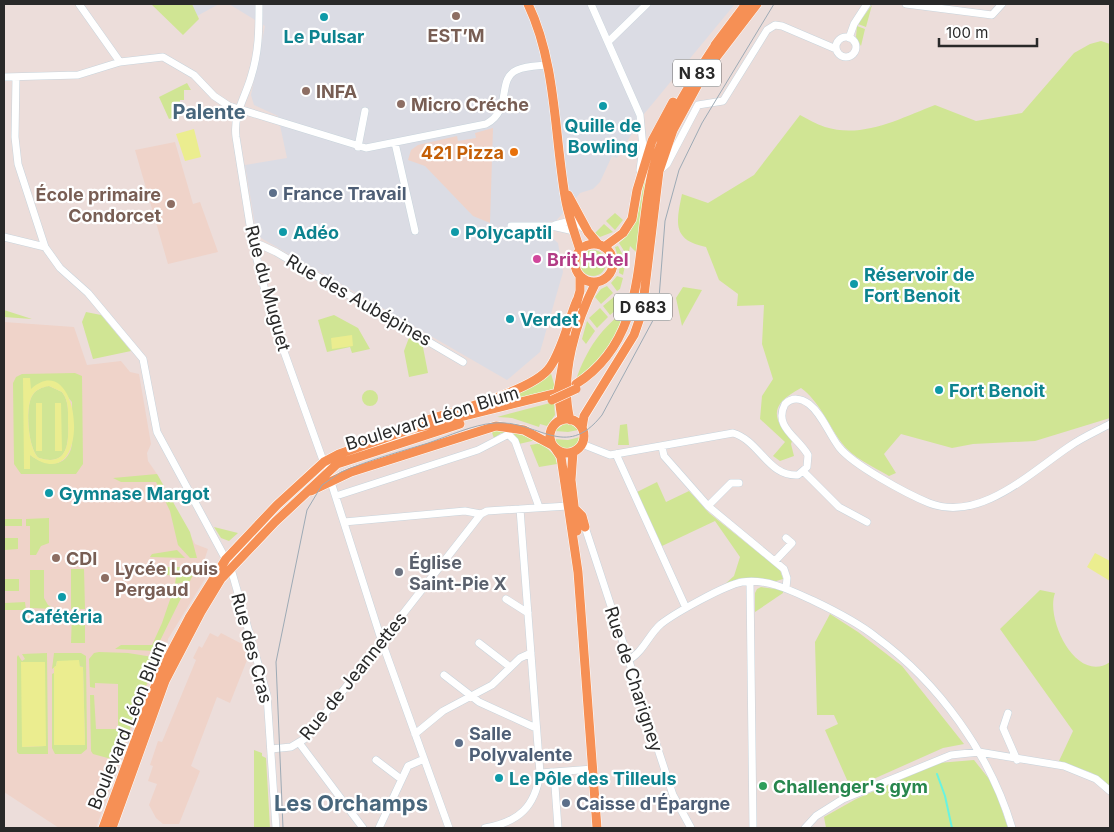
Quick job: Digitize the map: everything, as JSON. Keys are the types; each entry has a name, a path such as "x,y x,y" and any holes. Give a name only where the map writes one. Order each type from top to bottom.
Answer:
{"main road":[{"path":"306,493 351,472 496,426 524,430 563,453 573,452 582,444 584,433 582,428 566,420 558,391 566,340 577,300 580,276 575,265 580,250 571,220 565,188 547,65 539,27 528,4"},
{"path":"580,250 591,244 601,245 623,233 632,219 637,190 652,141 664,117 682,87 746,4"},
{"name":"D 683","path":"582,428 584,416 634,335 642,312 659,171 673,130 691,94 730,37 756,4"},
{"name":"N 83","path":"576,387 608,355 627,323 652,170 666,128 676,106 718,41"},
{"path":"552,397 589,381 612,358 628,330 635,312 648,225 659,171"},
{"path":"565,188 588,232 612,255 613,266 606,278 590,282 580,276"},
{"path":"566,420 570,361 582,316 596,282"},
{"path":"408,430 428,420 529,385 538,379 550,368 555,358 577,300"},
{"name":"Boulevard Léon Blum","path":"112,828 166,681 205,605 229,564 306,493 325,467 412,438 552,397"},
{"name":"Boulevard Léon Blum","path":"103,828 160,673 189,618 269,513 339,454 408,430 552,397"},
{"path":"566,420 552,429 553,446 562,457 574,525 581,528 580,567 578,572"},
{"path":"573,452 572,508 597,828"}],"street":[{"path":"79,4 120,62"},
{"name":"Rue du Muguet","path":"260,4 259,44 252,77 239,108 235,131 253,244 272,318 331,481 382,642 450,828"},
{"path":"591,4 609,41 640,115 643,148 637,190"},
{"path":"609,41 647,4"},
{"path":"849,38 854,24 867,4"},
{"path":"906,4 992,16 1002,4"},
{"path":"659,171 668,164 698,105 724,101 767,30 775,26 782,26 836,49 841,55 852,54 856,47 849,38"},
{"path":"836,49 840,39 849,38"},
{"path":"4,78 78,75 120,62 168,59 199,79 214,96 225,104 366,148 486,124 499,114 502,108 505,86 510,74 522,68 547,65"},
{"name":"Rue des Cras","path":"16,77 14,137 18,164 45,247 60,268 88,293 143,359 157,432 229,564 267,695 276,828"},
{"path":"358,147 365,111"},
{"path":"395,143 415,231"},
{"path":"552,226 571,220 577,222 588,232"},
{"path":"511,226 552,226 574,231"},
{"path":"4,237 45,247"},
{"name":"Rue des Aubépines","path":"253,244 262,245 276,252 464,362"},
{"path":"582,444 607,454 616,454 733,433 750,442 780,472 791,476 804,472 807,467 808,455 784,426 782,420 785,404 796,399 803,400 814,409 846,455 908,494 928,503 950,508 1000,494 1016,486 1072,444 1110,424"},
{"path":"336,496 478,450 507,435 515,441 539,507"},
{"path":"662,447 664,456 708,506 775,561 786,573 786,588"},
{"path":"616,454 686,608"},
{"path":"804,472 839,507 868,522"},
{"path":"708,506 731,483 739,483"},
{"path":"344,522 465,511 481,514 487,511 539,507 572,508"},
{"path":"485,828 509,822 524,811 536,793 540,773 520,509"},
{"name":"Rue de Jeannettes","path":"271,749 300,744 481,514"},
{"name":"Rue de Charigney","path":"581,528 673,795 691,828"},
{"path":"775,561 792,543 786,538"},
{"path":"628,660 635,655 662,624 686,608 740,582 786,588 832,610 876,637 910,666 943,702 979,752 991,773 1012,828"},
{"path":"750,582 754,828"},
{"path":"506,599 528,614"},
{"path":"479,643 510,667"},
{"path":"415,734 443,711 492,685 510,667 526,654 531,653"},
{"path":"444,675 494,711 536,728"},
{"path":"1008,713 1003,728 1017,760"},
{"path":"300,744 363,828"},
{"path":"804,828 823,810 854,794 944,756 979,752 1017,760 1064,766 1096,779 1110,791"},
{"path":"379,828 401,778 411,764 424,759"},
{"path":"376,760 401,778"},
{"path":"540,773 593,769"},
{"path":"554,772 558,828"}],"shaded area":[{"path":"192,4 219,4 197,16"},
{"path":"229,4 735,4 644,114 617,158 612,156 600,182 593,189 580,193 556,221 536,223 558,243 563,272 540,352 507,380 261,238 256,231 245,165 287,158 278,116 254,105 251,95 265,26"},
{"path":"493,128 490,223 473,216 425,166 408,160 411,150 418,145 457,136 458,141 476,138 475,133"},
{"name":"École primaire Condorcet","path":"175,142 193,204 200,202 218,252 168,264 135,150"},
{"name":"Lycée Louis Pergaud","path":"4,322 74,327 87,365 121,361 130,372 139,374 151,444 147,453 148,461 159,477 195,544 208,549 204,561 208,574 168,639 167,647 146,689 96,828 59,828 4,792"},
{"path":"210,633 218,637 221,633 244,645 249,655 230,703 217,697 191,766 200,771 179,824 163,824 156,818 149,805 157,784 148,781 153,766 150,765 158,741 162,742 196,660 193,658 199,646 202,648"}],"green space":[{"path":"151,4 192,4 199,19 183,35"},
{"path":"872,5 866,27 858,24"},
{"path":"857,26 865,29 861,46 856,37"},
{"path":"1101,41 1110,44 1110,418 1035,441 973,444 952,448 901,434 884,454 896,473 889,476 863,461 846,448 813,399 801,388 784,400 779,405 777,411 780,424 792,441 794,456 780,461 773,456 785,442 760,419 762,396 773,379 762,344 764,305 737,306 738,294 719,280 706,247 687,240 682,235 679,229 678,214 682,194 708,203 754,175 800,115 825,127 853,130 868,129 895,121 935,105 976,121 1022,113 1074,53 1090,44"},
{"path":"187,83 191,90 184,90 184,100 180,100 180,115 169,119 159,97"},
{"path":"665,117 637,253 630,246 628,257 619,243 627,235 638,215 649,156"},
{"path":"194,129 201,157 185,161 176,134"},
{"path":"615,213 623,220 615,230 606,221"},
{"path":"604,224 613,232 600,237 595,233"},
{"path":"618,246 626,261 623,275 619,273 620,263 615,247"},
{"path":"593,250 602,254 606,263 602,272 593,276 584,272 580,263 584,254"},
{"path":"617,276 623,278 620,289 617,291 611,283"},
{"path":"607,286 613,293 601,304 595,297 601,289"},
{"path":"683,287 702,290 682,326 676,298"},
{"path":"615,296 622,305 610,315 603,306"},
{"path":"600,308 608,317 597,328 589,318"},
{"path":"629,308 609,351 576,380 596,340 619,315"},
{"path":"4,310 32,319 4,317"},
{"path":"86,312 101,315 131,351 93,359 82,322"},
{"path":"334,315 358,328 370,349 352,353 350,347 327,352 318,320"},
{"path":"587,321 595,331 586,344 582,339"},
{"path":"352,335 353,346 332,349 331,338"},
{"path":"410,335 422,342 428,373 409,377 404,351"},
{"path":"550,370 556,391 457,417"},
{"path":"75,373 82,376 83,464 76,474 21,474 14,464 13,383 16,377 22,374","holes":["23,378 30,390 57,384 72,402 73,433 71,449 68,456 58,463 46,463 29,454"]},
{"path":"23,378 30,378 31,389 49,381 62,387 70,402 74,423 72,443 64,458 51,464 30,455 30,469 24,469","holes":["49,386 62,392 66,399 68,410 68,438 65,451 56,459 39,458 35,453 30,438 28,419 32,396 39,389"]},
{"path":"49,386 62,392 66,399 68,438 65,451 61,456 49,460 39,458 35,453 30,438 28,419 33,394 39,389"},
{"path":"367,390 373,390 378,395 376,404 367,406 362,401 362,395"},
{"path":"36,403 42,403 42,451 36,451"},
{"path":"55,403 61,403 62,451 55,451"},
{"path":"554,403 555,415 547,426 540,424 539,427 512,418 497,417"},
{"path":"565,423 571,424 578,430 568,432 555,431"},
{"path":"627,424 629,445 618,445 620,425"},
{"path":"491,430 510,431 536,440 519,444 512,434 501,433 494,438"},
{"path":"580,437 576,445 566,449 560,447 554,439 568,440"},
{"path":"542,443 555,456 557,464 539,467 530,445"},
{"path":"157,474 190,532 197,558 190,558 178,545 170,511 156,482 121,482 113,478"},
{"path":"657,482 666,502 689,491 709,513 780,570 783,579 773,582 740,578 724,585 734,576 740,557 715,521 662,546 637,492"},
{"path":"49,518 49,543 41,546 36,555 30,555 30,526 26,526 26,519"},
{"path":"5,519 22,519 22,526 4,526"},
{"path":"214,527 238,533 229,541 221,538"},
{"path":"5,538 18,538 18,549 5,550"},
{"path":"177,550 185,558 150,557 152,554"},
{"path":"1095,553 1110,561 1110,581 1087,567"},
{"path":"152,567 197,567 190,581 175,584 176,577 152,571 150,569"},
{"path":"71,569 84,569 85,609 71,609"},
{"path":"30,570 44,570 44,598 48,605 55,609 30,608"},
{"path":"5,579 19,579 19,591 5,591"},
{"path":"187,586 155,651 115,649 121,645 152,645 174,588"},
{"path":"761,587 783,590 783,593 755,612 755,593"},
{"path":"1040,590 1055,593 1053,605 1059,633 1075,657 1086,665 1098,667 1110,662 1110,792 1092,773 1059,761 1073,731 1000,629"},
{"path":"25,602 26,610 5,610 5,603"},
{"path":"72,613 85,615 85,643 71,643"},
{"path":"830,614 858,632 902,666 964,744 943,748 851,789 825,730 838,724 834,715 817,715 815,642"},
{"path":"47,653 48,754 19,754 17,752 17,657 18,655 22,661 25,659 22,654","holes":["22,662 45,746 22,747"]},
{"path":"54,653 81,653 86,656 87,749 81,754 55,754 52,748 52,674 54,673 85,745 83,667 57,661 56,666 52,669"},
{"path":"94,653 128,653 159,658 145,688 119,759 115,760 93,754 91,751 90,695 94,695 96,729 118,729 118,684 95,683 95,688 90,687 89,659"},
{"path":"79,660 80,667 83,667 85,745 54,745 54,667 57,661"},
{"path":"21,662 45,662 46,746 22,747"},
{"path":"254,750 262,753 262,756 266,758 270,828 254,828"},
{"path":"974,760 993,784 1008,828 826,828 824,817 856,799 938,763"}],"waterway":[{"path":"937,774 945,796 952,828"}],"tram line":[{"path":"283,828 276,662 307,510 322,485 341,472 469,428 494,423 510,423 551,435 563,437 576,436 589,429 602,415 658,311 665,221 679,170 702,123 774,4"}],"place":[{"name":"EST’M","path":"456,16"},
{"name":"Le Pulsar","path":"324,17"},
{"name":"INFA","path":"306,91"},
{"name":"Micro Créche","path":"401,104"},
{"name":"Quille de Bowling","path":"603,106"},
{"name":"421 Pizza","path":"514,152"},
{"name":"France Travail","path":"273,193"},
{"name":"École primaire Condorcet","path":"171,204"},
{"name":"Adéo","path":"283,232"},
{"name":"Polycaptil","path":"455,232"},
{"name":"Brit Hotel","path":"537,259"},
{"name":"Réservoir de Fort Benoit","path":"854,284"},
{"name":"Verdet","path":"510,319"},
{"name":"Fort Benoit","path":"939,390"},
{"name":"Gymnase Margot","path":"49,493"},
{"name":"CDI","path":"56,558"},
{"name":"Église Saint-Pie X","path":"399,572"},
{"name":"Lycée Louis Pergaud","path":"105,578"},
{"name":"Cafétéria","path":"62,597"},
{"name":"Salle Polyvalente","path":"459,743"},
{"name":"Le Pôle des Tilleuls","path":"499,778"},
{"name":"Challenger's gym","path":"763,786"},
{"name":"Caisse d'Épargne","path":"566,803"}],"district":[{"name":"Palente","path":"209,112"},
{"name":"Les Orchamps","path":"351,803"}]}
